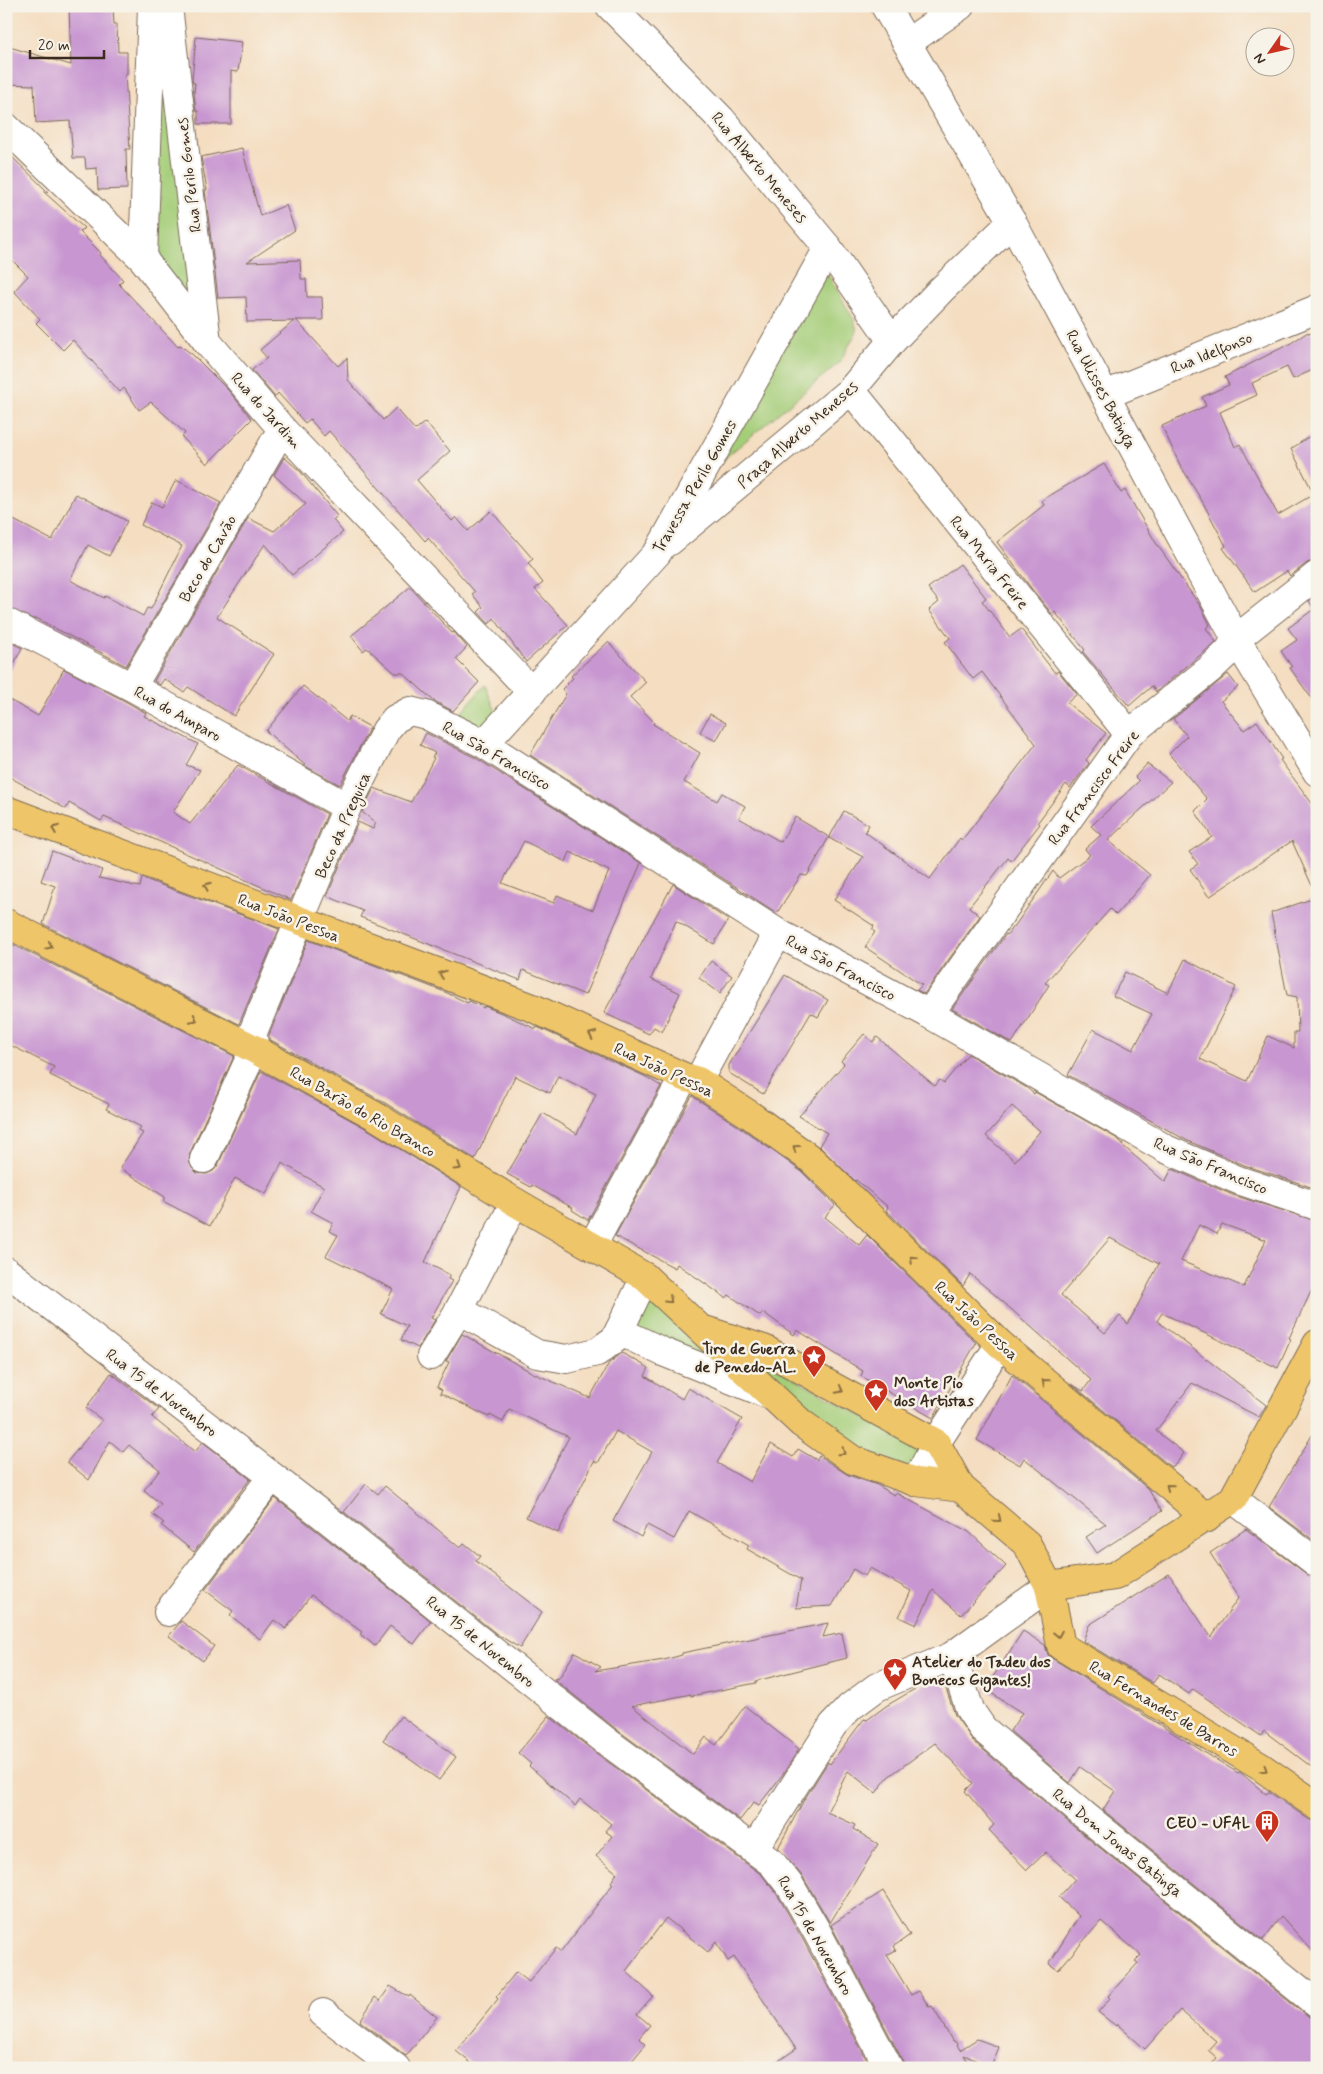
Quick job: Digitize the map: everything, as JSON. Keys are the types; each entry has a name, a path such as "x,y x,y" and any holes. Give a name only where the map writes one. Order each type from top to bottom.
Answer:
{"main road":[{"name":"Rua João Pessoa","path":"6,810 533,1008 691,1079 750,1115 812,1160 1000,1344 1207,1518"},
{"name":"Rua Barão do Rio Branco","path":"6,923 254,1049 377,1117 515,1202 645,1277 800,1423 853,1460 916,1482 961,1488"},
{"name":"Rua Barão do Rio Branco","path":"700,1328 764,1349 936,1443"},
{"path":"936,1443 961,1488 1027,1544 1049,1586 1115,1576 1207,1518 1233,1499 1317,1344"},
{"name":"Rua Fernandes de Barros","path":"1049,1586 1061,1646 1261,1767 1317,1806"}],"street":[{"name":"Rua Perilo Gomes","path":"144,259 152,6"},
{"name":"Rua Perilo Gomes","path":"168,6 208,343"},
{"name":"Rua Alberto Meneses","path":"610,6 721,119 828,248 892,341"},
{"name":"Rua Ulisses Batinga","path":"885,6 1012,222 1236,639 1317,772"},
{"path":"907,43 960,6"},
{"name":"Rua do Jardim","path":"6,126 144,259 208,343 282,429 532,692"},
{"name":"Praça Alberto Meneses","path":"658,552 851,390 892,341 941,290 1012,222"},
{"name":"Travessa Perilo Gomes","path":"484,744 658,552 828,248"},
{"name":"Rua Idelfonso","path":"1104,395 1317,309"},
{"name":"Rua Maria Freire","path":"851,390 1129,734"},
{"name":"Beco do Cavão","path":"132,688 282,429"},
{"name":"Rua Francisco Freire","path":"929,1014 1129,734 1210,669 1228,652 1236,639 1317,576"},
{"name":"Rua do Amparo","path":"6,622 132,688 347,807"},
{"name":"Rua São Francisco","path":"386,730 395,719 410,711 426,715 484,744 778,933 929,1014 1166,1149 1238,1180 1317,1206"},
{"name":"Beco da Preguica","path":"204,1159 254,1049 253,1032 347,807 386,730"},
{"path":"592,1246 778,933"},
{"path":"432,1356 459,1310 515,1202"},
{"name":"Rua 15 de Novembro","path":"6,1271 272,1476 606,1741 772,1863 791,1888 816,1930 889,2068"},
{"path":"459,1310 537,1354 567,1359 597,1352 615,1339 645,1277"},
{"path":"619,1331 663,1352 770,1395"},
{"path":"916,1482 936,1443 1000,1344"},
{"path":"168,1612 272,1476"},
{"path":"1233,1499 1317,1563"},
{"path":"754,1849 833,1725 850,1706 877,1687 952,1656 1049,1586"},
{"name":"Rua Dom Jonas Batinga","path":"952,1656 970,1710 984,1729 1083,1814 1317,2004"},
{"path":"324,2013 396,2068"}],"green space":[{"path":"157,6 202,313 151,254"},
{"path":"821,263 854,320 857,331 840,362 683,493"},
{"path":"485,685 499,719 473,733 455,719"},
{"path":"648,1295 729,1364 627,1331"},
{"path":"742,1349 882,1427 929,1456 923,1472 850,1449 791,1401"}],"building":[{"path":"69,6 113,6 114,24 117,24 118,52 127,52 127,74 125,74 130,149 126,149 127,189 98,190 97,168 86,169 85,158 73,158 70,121 36,123 34,85 6,84 6,46 71,65"},
{"path":"196,37 242,42 238,72 231,71 231,124 198,124 198,111 196,111 194,94 195,83 192,80"},
{"path":"242,148 260,216 286,205 295,230 247,262 300,260 301,279 306,279 307,297 322,297 323,320 296,320 338,366 347,358 348,380 383,420 396,408 415,430 425,422 450,451 417,480 452,521 456,517 468,531 491,511 533,559 528,563 543,583 535,589 568,625 526,662 494,618 489,624 478,612 483,607 472,594 475,592 428,538 425,541 329,431 324,436 310,419 305,423 278,393 275,397 252,370 267,358 260,350 294,321 247,322 246,297 218,298 205,190 207,190 201,157"},
{"path":"6,151 48,192 44,192 84,228 80,232 101,253 100,255 123,280 119,284 178,347 180,345 193,355 229,391 252,419 207,464 182,437 185,433 151,402 139,410 124,388 120,392 73,340 63,350 36,323 40,319 14,291 28,276 6,254"},
{"path":"1317,330 1317,368 1293,379 1287,367 1252,383 1257,395 1220,412 1235,447 1240,444 1278,515 1314,494 1291,449 1317,431 1317,560 1307,563 1290,576 1287,571 1255,592 1223,548 1226,546 1179,463 1162,426 1206,406 1202,397 1229,385 1225,377 1291,343 1308,332 1309,334"},
{"path":"284,457 300,471 337,516 333,520 343,532 292,575 265,544 217,617 274,654 234,716 188,687 184,692 164,679 160,685 154,681 248,518 274,531 306,504 274,475"},
{"path":"1104,464 1121,493 1125,490 1156,543 1201,607 1210,625 1206,628 1216,642 1156,692 1152,686 1129,706 1083,652 1085,650 1055,612 1052,614 1031,588 997,542 1044,505 1042,500"},
{"path":"176,480 221,503 126,666 36,618 35,620 6,607 6,516 52,540 76,494 127,521 109,556 88,545 70,580 143,616 147,608 151,609 182,546 141,525 152,502 162,507"},
{"path":"960,564 986,598 982,601 1010,637 1021,629 1055,673 1058,671 1077,694 1067,703 1106,733 1086,760 1089,763 1070,788 1066,784 1038,822 1040,824 1011,861 1008,858 969,907 980,916 924,994 917,990 922,985 865,947 875,932 872,930 874,926 834,900 863,857 829,838 844,811 869,825 865,832 930,879 960,838 962,840 1036,744 982,672 973,679 945,642 950,638 929,610 939,602 928,588"},
{"path":"410,587 467,647 456,659 479,682 453,711 434,701 403,673 395,673 367,648 363,651 351,636"},
{"path":"1317,595 1317,706 1290,668 1292,667 1281,651 1297,640 1288,628 1314,609 1309,601"},
{"path":"6,640 22,648 6,679"},
{"path":"608,642 646,682 630,697 654,722 653,724 700,753 684,782 717,801 722,793 745,806 739,818 781,842 795,817 829,837 807,876 801,875 777,913 530,755 566,694 562,689 573,678 571,676"},
{"path":"64,669 146,713 144,716 198,744 186,765 200,770 173,812 190,824 238,765 327,814 291,900 104,817 101,821 69,803 66,809 6,775 6,698 38,716"},
{"path":"1228,674 1238,687 1221,701 1244,730 1257,721 1282,759 1280,760 1317,810 1317,897 1292,841 1209,897 1190,869 1198,864 1189,852 1212,837 1195,811 1207,799 1169,754 1187,736 1173,719"},
{"path":"303,686 347,721 350,716 370,727 340,785 307,767 266,731"},
{"path":"710,714 726,723 716,741 700,732"},
{"path":"426,733 476,758 641,863 585,995 523,970 520,980 360,917 363,911 327,896 358,822 373,829 376,823 362,812 374,788 411,802 435,753 420,745","holes":["524,841 566,862 570,852 609,871 593,910 557,895 554,903 502,883"]},
{"path":"1147,764 1171,782 1108,840 1150,875 1116,915 1110,909 1045,983 1049,985 1012,1043 952,1009 1006,934 1014,927 1053,871 1059,878 1090,855 1085,849 1101,835 1091,826 1139,781 1135,777"},
{"path":"52,851 102,870 99,878 140,887 142,878 279,929 239,1024 43,924 55,886 41,881"},
{"path":"673,884 728,920 714,944 676,921 651,979 680,993 662,1032 654,1027 649,1034 604,1013"},
{"path":"1317,897 1317,1189 1244,1165 1186,1140 1068,1075 1093,1029 1133,1050 1152,1014 1113,996 1125,972 1168,993 1185,959 1236,987 1200,1059 1247,1081 1268,1036 1294,1048 1294,1032 1298,1032 1297,997 1287,995 1271,913"},
{"path":"308,940 445,992 468,1003 469,1001 484,1008 484,1006 536,1029 537,1027 644,1076 661,1086 588,1220 572,1210 573,1208 532,1185 531,1187 507,1174 543,1113 577,1134 596,1094 558,1076 550,1093 515,1076 475,1159 385,1103 269,1039"},
{"path":"6,941 234,1056 190,1153 189,1161 197,1173 206,1174 213,1171 218,1165 261,1071 369,1130 461,1187 425,1262 450,1275 448,1279 452,1281 431,1318 435,1320 418,1348 401,1340 407,1326 381,1314 393,1289 326,1256 338,1235 329,1231 333,1223 311,1211 324,1187 282,1163 266,1194 235,1178 210,1226 163,1201 165,1197 120,1168 143,1133 139,1131 141,1127 106,1109 109,1104 50,1075 54,1067 6,1043"},
{"path":"711,961 732,976 720,993 699,978"},
{"path":"785,975 828,1000 818,1017 811,1013 763,1094 729,1073 729,1065"},
{"path":"864,1034 873,1042 877,1037 935,1086 940,1080 944,1083 968,1054 1027,1088 1034,1094 1035,1092 1118,1139 1122,1145 1165,1182 1172,1169 1233,1195 1317,1221 1317,1279 1289,1338 1291,1339 1278,1368 1162,1313 1157,1321 1266,1405 1259,1417 1192,1383 1156,1431 1184,1453 1176,1464 1171,1467 1072,1384 1083,1391 1091,1380 970,1274 963,1286 886,1210 888,1207 855,1181 819,1146 827,1133 799,1116 844,1064 841,1061","holes":["1012,1106 1040,1131 1015,1161 986,1136","1222,1224 1266,1240 1244,1287 1181,1261 1199,1225 1217,1234","1110,1238 1159,1264 1128,1324 1120,1316 1105,1333 1061,1295"]},
{"path":"692,1096 741,1128 802,1172 835,1205 825,1217 859,1245 867,1235 976,1343 933,1418 861,1376 863,1371 797,1330 794,1335 763,1312 760,1316 729,1295 726,1298 677,1264 675,1268 615,1236"},
{"path":"462,1334 533,1373 590,1398 609,1363 622,1353 649,1368 645,1376 682,1399 688,1388 742,1419 717,1463 750,1482 771,1444 793,1457 798,1449 817,1460 819,1456 848,1475 877,1485 894,1495 896,1493 969,1532 1006,1566 961,1615 933,1590 916,1625 899,1617 911,1591 870,1568 865,1576 853,1569 832,1606 796,1608 801,1580 747,1549 749,1545 689,1511 674,1539 647,1525 641,1537 613,1521 652,1452 616,1431 598,1463 594,1461 558,1533 526,1517 569,1437 509,1409 503,1422 440,1393 442,1390 437,1387 449,1362 446,1361"},
{"path":"111,1373 159,1409 152,1417 195,1452 203,1442 250,1479 194,1552 161,1525 164,1523 152,1514 161,1504 144,1490 160,1470 129,1445 123,1452 110,1441 89,1480 67,1462 102,1420 86,1408"},
{"path":"1012,1375 1148,1489 1162,1511 1097,1553 1086,1537 1106,1524 1024,1458 1020,1465 977,1440"},
{"path":"1317,1427 1317,1543 1269,1507"},
{"path":"366,1484 378,1494 385,1486 460,1548 464,1543 480,1556 476,1561 542,1612 520,1648 498,1635 344,1512"},
{"path":"275,1498 431,1621 414,1644 390,1626 375,1646 360,1634 362,1632 311,1595 286,1629 274,1620 260,1639 230,1615 233,1611 205,1590"},
{"path":"1246,1529 1308,1575 1317,1578 1317,1771 1264,1731 1261,1736 1193,1689 1189,1694 1159,1674 1153,1683 1083,1641 1089,1625 1169,1574 1211,1637 1239,1597 1210,1553"},
{"path":"181,1621 214,1646 203,1661 169,1636"},
{"path":"828,1623 823,1637 842,1633 847,1658 756,1681 756,1683 632,1706 693,1754 706,1737 716,1745 745,1706 799,1749 783,1774 759,1805 754,1802 740,1820 616,1729 554,1679 559,1678 575,1652 601,1667 595,1671 664,1660 682,1655 682,1653"},
{"path":"1023,1631 1045,1645 1048,1655 1053,1659 1239,1772 1266,1794 1269,1792 1308,1819 1317,1823 1317,1956 1281,1916 1263,1940 1103,1810 1115,1791 1080,1767 1070,1783 1010,1731 1022,1713 985,1689"},
{"path":"942,1677 955,1715 973,1741 1073,1826 1307,2016 1317,2019 1317,2068 1208,2068 1217,2058 1208,2050 1216,2041 1180,2010 1145,2049 1117,2024 1116,2026 1098,2012 1110,1998 1108,1996 1138,1963 1135,1961 1141,1955 1101,1921 1058,1970 1049,1964 1079,1916 1059,1897 1075,1879 1046,1852 1027,1870 989,1830 994,1825 965,1791 973,1783 935,1743 888,1777 876,1793 848,1771 827,1812 855,1825 853,1829 878,1844 830,1923 803,1877 778,1848 804,1800 828,1762 830,1764 864,1719 867,1720 886,1706 920,1686"},
{"path":"401,1716 456,1757 439,1780 383,1740"},
{"path":"549,1716 596,1753 762,1875 778,1896 802,1938 871,2068 768,2068 796,2049 734,1957 728,1961 716,1942 708,1952 666,1918 626,1971 653,1996 637,2014 650,2025 639,2038 646,2044 626,2068 477,2068 456,2051 498,1999 496,1997 516,1972 529,1982 556,1948 561,1952 613,1884 611,1882 617,1873 596,1856 612,1836 605,1831 611,1824 580,1799 575,1806 529,1766 531,1764 518,1753"},
{"path":"883,1891 910,1935 894,1946 896,1950 887,1955 911,1995 919,1991 929,2007 932,2006 953,2042 955,2041 960,2050 977,2039 999,2047 991,2067 964,2055 971,2068 904,2068 903,2061 831,1925"},
{"path":"390,1986 409,1997 410,1995 437,2017 406,2056 360,2021 375,1997 380,2001"}],"place":[{"name":"Tiro de Guerra de Penedo-AL.","path":"814,1378"},
{"name":"Monte Pio dos Artistas","path":"876,1412"},
{"name":"Atelier do Tadeu dos Bonecos Gigantes!","path":"895,1691"},
{"name":"CEU - UFAL","path":"1267,1843"}]}
